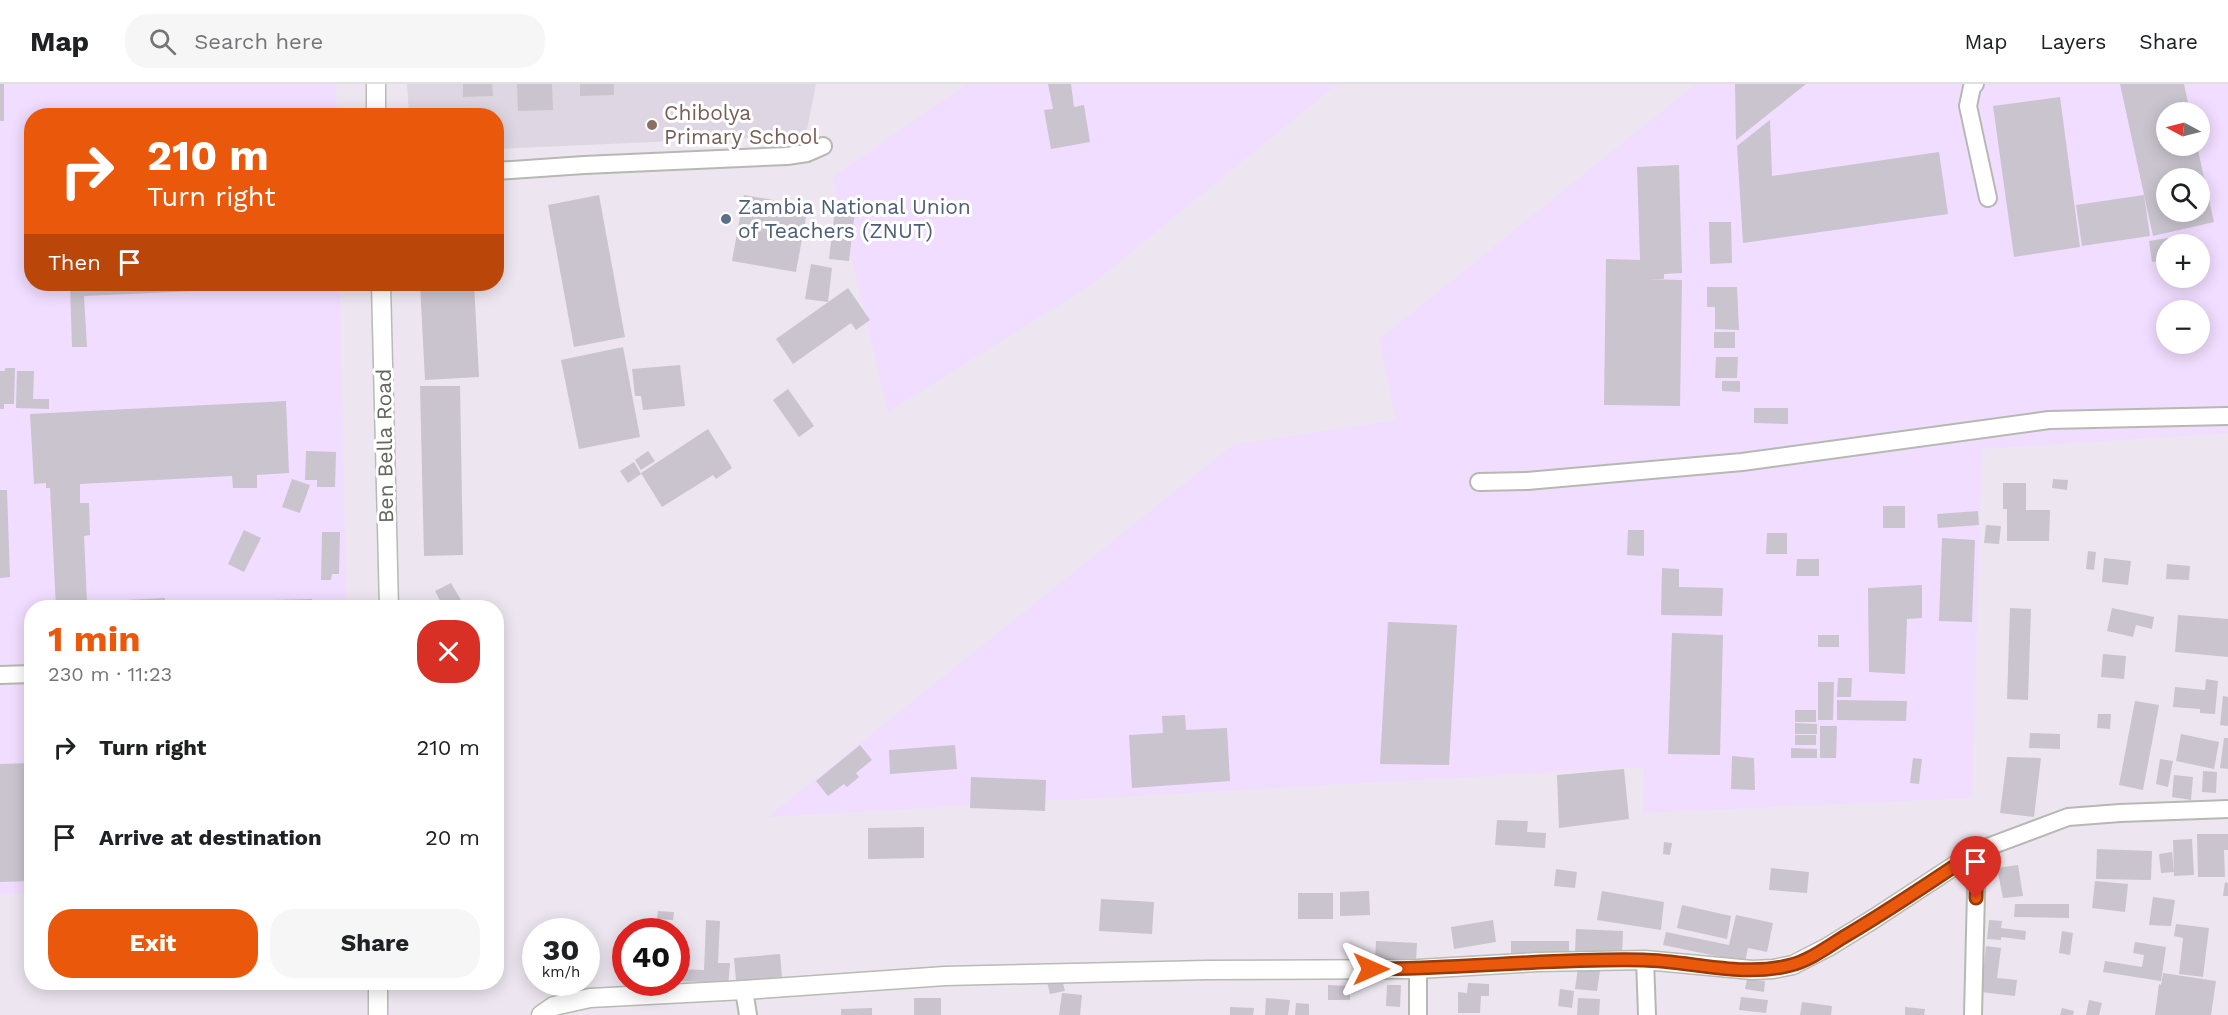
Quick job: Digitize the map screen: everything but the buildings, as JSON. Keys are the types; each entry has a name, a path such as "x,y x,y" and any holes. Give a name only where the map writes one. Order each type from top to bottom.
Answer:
{"street":[{"path":"376,84 376,108"},
{"path":"1975,84 1972,87 1968,106 1988,198"},
{"path":"504,170 787,156 807,153 823,146"},
{"name":"Ben Bella Road","path":"381,291 389,600"},
{"path":"1479,482 1527,481 1742,462 2049,420 2228,416"},
{"path":"0,675 24,674"},
{"path":"541,1015 554,1006 590,998 945,976 1207,970 1418,969 1538,962 1645,960 1752,970 1794,964 1875,918 1977,851 2068,817 2228,809"},
{"path":"1973,1015 1977,851"},
{"path":"1645,960 1647,1015"},
{"path":"1418,969 1418,1015"},
{"path":"378,990 378,1015"},
{"path":"744,990 748,1015"}],"shaded area":[{"path":"0,84 336,84 337,108 24,108 24,291 340,291 346,600 24,600 24,893 0,895"},
{"name":"Chibolya Primary School","path":"407,84 816,84 806,135 504,149 504,108 409,108"},
{"path":"967,84 1337,84 1091,285 888,412 832,177"},
{"path":"1696,84 2228,84 2228,433 1982,449 1972,798 1643,813 1644,767 768,817 1233,445 1396,420 1379,339"}],"place":[{"name":"Chibolya Primary School","path":"652,125"},
{"name":"Zambia National Union of Teachers (ZNUT)","path":"726,219"}],"route":[{"path":"1371,969 1645,960 1687,966 1773,969 1794,964 1828,946 1977,851 1976,898"}]}
